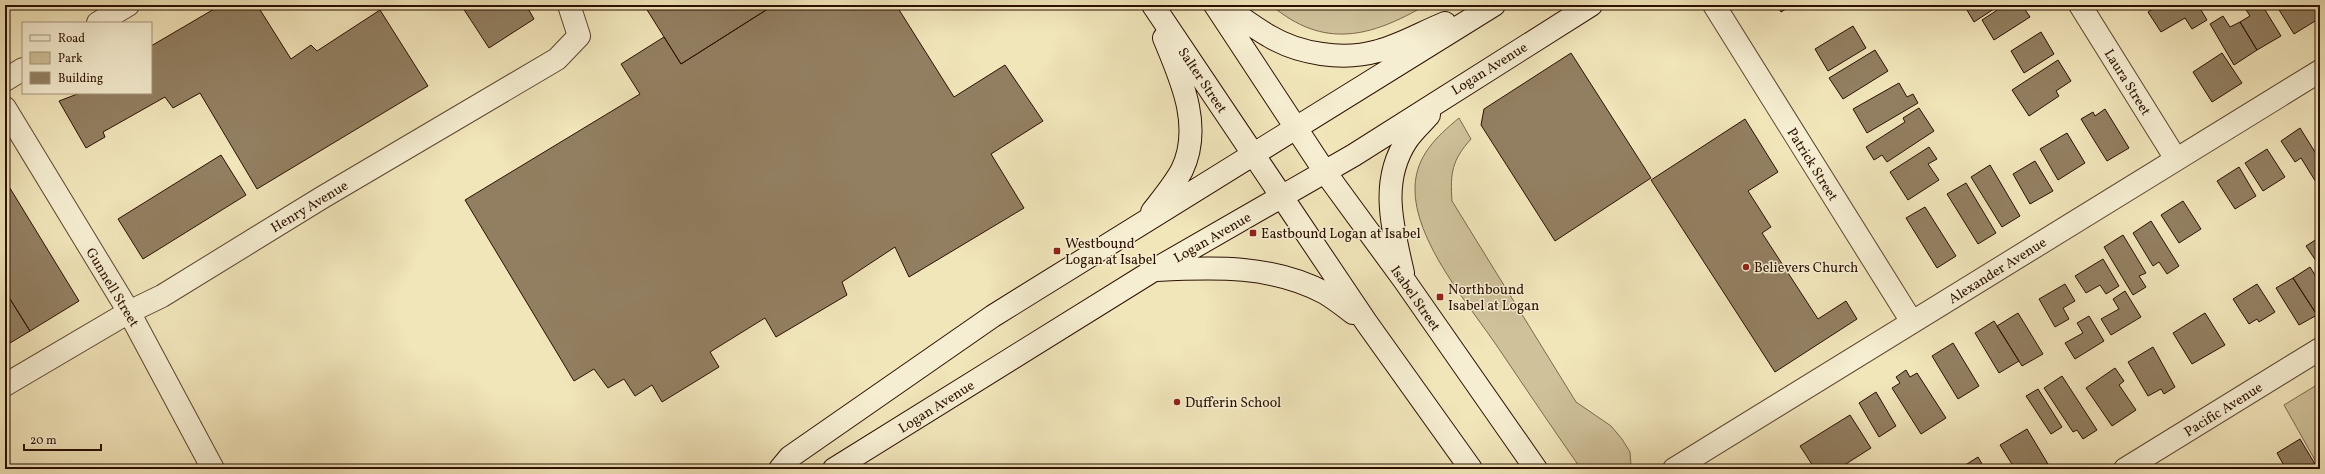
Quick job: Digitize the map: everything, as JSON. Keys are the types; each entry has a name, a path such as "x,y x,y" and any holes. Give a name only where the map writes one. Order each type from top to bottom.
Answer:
{"main road":[{"path":"100,22 128,5"},
{"name":"Henry Avenue","path":"5,385 129,312 162,296 323,197 557,58 579,36 569,5"},
{"path":"1146,221 1181,170 1186,158 1190,130 1188,103 1152,5"},
{"name":"Salter Street","path":"1152,5 1253,155"},
{"path":"1214,5 1295,128"},
{"path":"1223,5 1269,36 1286,44 1318,53 1359,55 1378,51 1487,5"},
{"path":"780,469 790,457 993,316 1494,5"},
{"name":"Logan Avenue","path":"834,469 1154,270 1325,172 1591,5"},
{"name":"Patrick Street","path":"1714,5 1912,322"},
{"name":"Laura Street","path":"2080,5 2176,159"},
{"path":"5,80 22,70"},
{"name":"Alexander Avenue","path":"1674,469 2320,71"},
{"path":"1404,280 1389,203 1392,177 1400,152 1407,139 1449,93"},
{"name":"Gunnell Street","path":"5,108 129,312 213,469"},
{"name":"Isabel Street","path":"1295,128 1325,172 1404,280 1536,469"},
{"path":"1253,155 1366,322 1471,469"},
{"path":"1154,270 1224,268 1271,274 1307,285 1326,294 1366,322"},
{"name":"Pacific Avenue","path":"2125,469 2320,349"}],"green space":[{"path":"1271,5 1426,5 1386,25 1367,31 1348,34 1329,33 1310,28 1291,19"},
{"path":"1459,118 1471,139 1456,160 1451,182 1452,201 1576,402 1611,426 1622,439 1630,452 1631,466 1626,469 1581,469 1445,272 1423,229 1417,207 1415,187 1419,166 1423,157 1435,140"},
{"path":"2320,383 2320,469 2284,405"}],"building":[{"path":"221,5 257,5 291,59 311,45 317,51 380,10 428,86 257,189 200,93 173,108 165,97 103,132 105,137 86,148 59,101 77,94 152,94 152,45"},
{"path":"461,5 526,5 534,19 489,48"},
{"path":"644,5 774,5 681,64"},
{"path":"774,5 896,5 954,97 1005,65 1043,121 991,154 1024,208 909,277 895,247 842,282 847,295 776,337 765,318 710,352 719,367 662,402 652,385 635,396 624,379 608,388 594,369 574,381 465,200 640,94 621,64 664,37 681,64"},
{"path":"1777,5 1793,5 1781,12"},
{"path":"1964,5 2000,5 1974,22"},
{"path":"2005,5 2022,5 2030,17 1994,40 1982,20"},
{"path":"2159,5 2198,5 2207,20 2192,29 2185,18 2161,32 2148,12"},
{"path":"2243,5 2262,5 2281,36 2257,50 2240,22 2250,16"},
{"path":"2276,5 2318,5 2320,18 2294,34"},
{"path":"2223,16 2230,27 2240,22 2257,50 2234,65 2210,24"},
{"path":"1853,26 1866,48 1828,71 1815,49"},
{"path":"2041,32 2054,54 2024,73 2011,51"},
{"path":"1875,50 1888,71 1843,99 1829,78"},
{"path":"1571,53 1651,178 1555,241 1481,125 1484,109"},
{"path":"2222,53 2242,83 2212,102 2193,72"},
{"path":"2058,60 2071,81 2056,91 2059,96 2029,116 2012,90"},
{"path":"1899,83 1907,97 1913,94 1918,103 1867,133 1853,109"},
{"path":"1919,108 1934,131 1887,162 1882,155 1874,160 1866,147 1905,122 1903,118"},
{"path":"2105,109 2129,148 2107,161 2081,119 2093,112 2095,116"},
{"name":"Believers Church","path":"1745,119 1778,172 1748,191 1771,227 1762,233 1818,319 1846,301 1857,319 1775,372 1651,180"},
{"path":"2300,128 2320,160 2319,187 2301,158 2295,162 2281,141"},
{"path":"2067,133 2085,163 2058,180 2040,149"},
{"path":"1929,147 1937,159 1928,164 1939,180 1908,200 1890,172"},
{"path":"2267,149 2285,177 2263,191 2245,163"},
{"path":"221,155 246,195 143,259 118,219"},
{"path":"2035,161 2053,191 2030,204 2013,174"},
{"path":"1990,165 2020,216 2002,227 1971,177"},
{"path":"2239,167 2256,196 2235,209 2217,181"},
{"path":"5,180 79,301 30,331 5,291"},
{"path":"1966,183 1996,233 1978,244 1947,194"},
{"path":"2183,201 2201,229 2179,243 2161,215"},
{"path":"1925,207 1956,256 1937,268 1906,218"},
{"path":"2151,221 2179,266 2167,274 2159,262 2153,266 2133,233"},
{"path":"2123,235 2146,273 2139,276 2146,287 2133,295 2104,247"},
{"path":"2320,237 2320,267 2306,246"},
{"path":"2103,259 2119,286 2106,294 2100,285 2086,293 2075,276"},
{"path":"2310,267 2320,283 2320,312 2317,315 2293,278"},
{"path":"2293,278 2317,315 2299,325 2276,288"},
{"path":"2065,284 2075,301 2063,308 2069,319 2055,327 2039,299"},
{"path":"2257,284 2275,312 2259,322 2257,319 2249,324 2233,299"},
{"path":"5,291 30,331 5,346"},
{"path":"2125,291 2141,317 2111,335 2101,319 2119,309 2113,299"},
{"path":"2018,313 2043,354 2022,366 1997,326"},
{"path":"2205,313 2225,345 2192,364 2173,333"},
{"path":"2089,316 2104,341 2075,359 2065,343 2083,333 2077,323"},
{"path":"1994,321 2019,361 1999,373 1975,333"},
{"path":"1953,343 1979,386 1958,399 1932,356"},
{"path":"2153,347 2175,387 2164,394 2161,389 2148,396 2128,362"},
{"path":"2115,368 2124,381 2119,385 2136,410 2112,426 2086,388"},
{"path":"1906,370 1910,377 1917,373 1946,418 1921,434 1892,388 1900,383 1896,377"},
{"path":"2062,376 2097,430 2083,439 2077,430 2073,432 2044,388"},
{"path":"2038,389 2062,427 2051,434 2026,396"},
{"path":"1876,392 1896,426 1879,437 1859,403"},
{"path":"1850,415 1871,448 1838,469 1815,469 1800,446"},
{"path":"2027,429 2048,464 2039,469 2015,469 2000,445"},
{"path":"2300,439 2318,469 2286,469 2277,453"},
{"path":"1978,457 1985,469 1959,469"}],"place":[{"name":"Eastbound Logan at Isabel","path":"1253,233"},
{"name":"Westbound Logan at Isabel","path":"1057,251"},
{"name":"Believers Church","path":"1746,267"},
{"name":"Northbound Isabel at Logan","path":"1440,297"},
{"name":"Dufferin School","path":"1177,402"}]}
